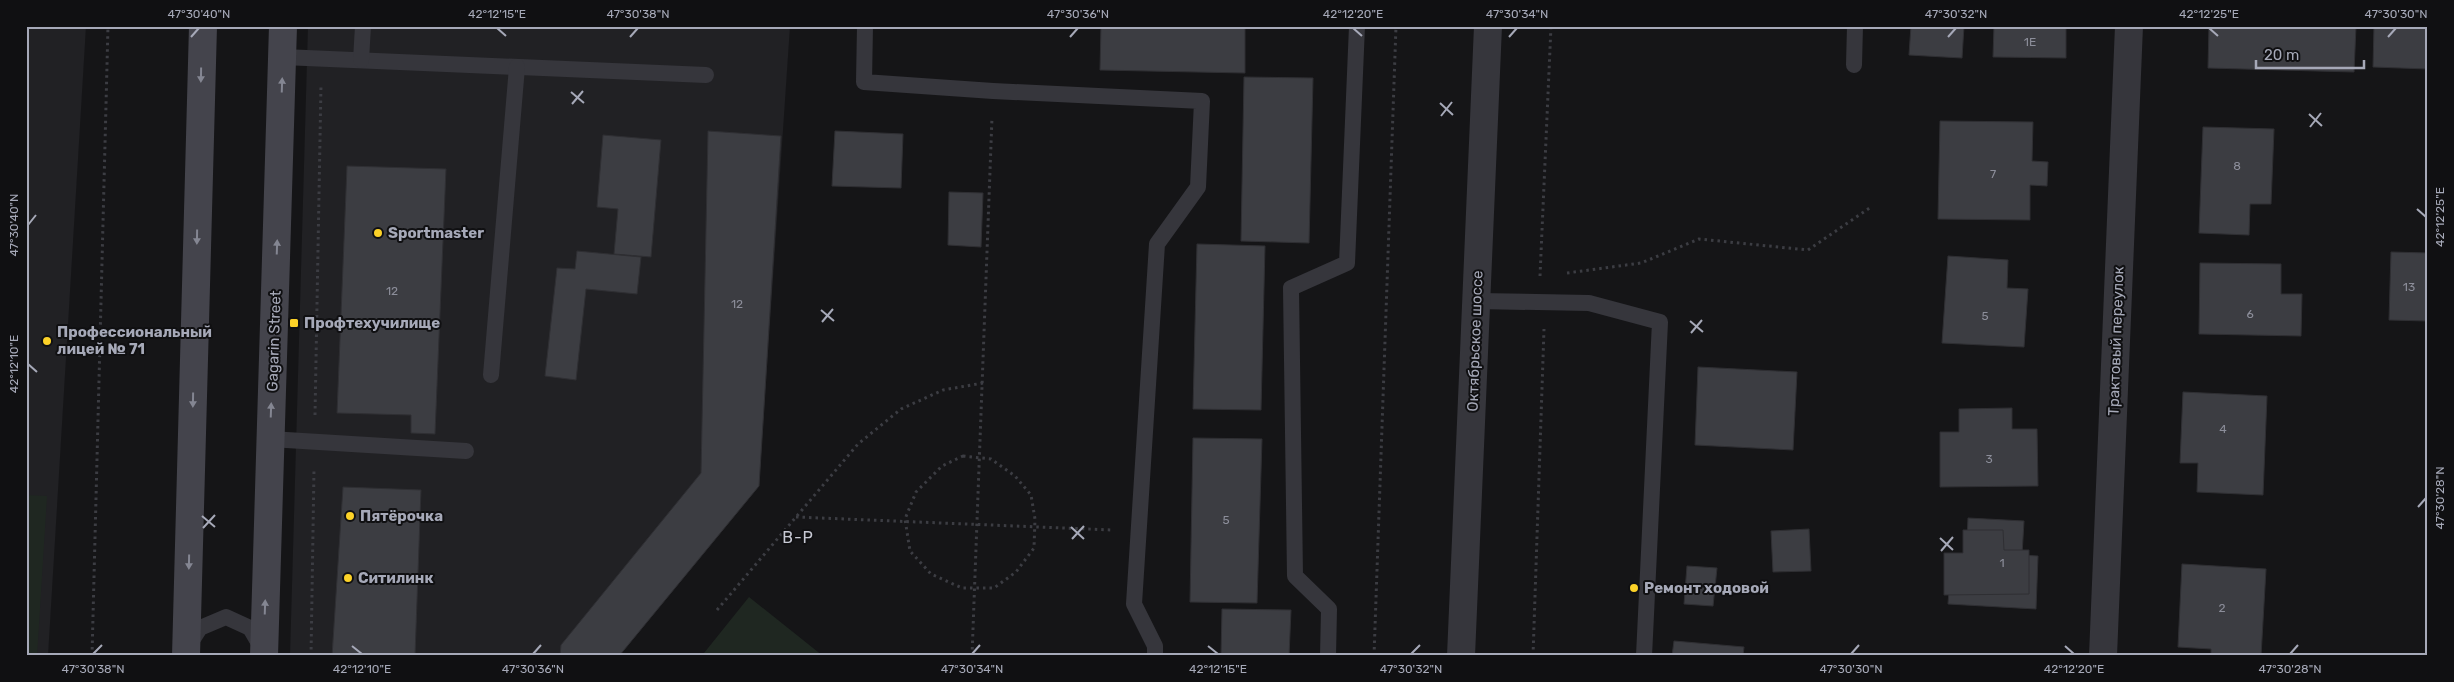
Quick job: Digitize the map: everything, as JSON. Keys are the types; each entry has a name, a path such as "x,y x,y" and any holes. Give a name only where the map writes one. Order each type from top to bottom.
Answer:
{"street":[{"path":"186,652 203,26"},
{"name":"Gagarin Street","path":"264,654 283,26"},
{"name":"Октябрьское шоссе","path":"1461,656 1488,26"},
{"name":"Трактовый переулок","path":"2103,656 2129,26"}],"lane":[{"path":"362,60 363,26"},
{"path":"865,26 864,82 993,91 1202,101 1198,187 1157,244 1134,604 1155,646 1155,656"},
{"path":"1328,656 1330,609 1295,576 1291,288 1347,262 1357,26"},
{"path":"1854,65 1855,26"},
{"path":"283,57 706,75"},
{"path":"491,375 518,67"},
{"path":"1477,301 1589,303 1660,322 1644,656"},
{"path":"270,440 466,451"},
{"path":"186,652 200,628 226,617 250,628 264,654"}],"path":[{"path":"92,656 108,26"},
{"path":"1374,656 1396,26"},
{"path":"1533,656 1545,302 1540,277 1551,26"},
{"path":"311,656 322,58"},
{"path":"972,656 993,91"},
{"path":"1558,275 1641,263 1699,239 1808,250 1871,207"},
{"path":"1531,275 1549,276"},
{"path":"717,610 858,444 901,409 942,390 983,383"},
{"path":"963,456 991,459 1016,476 1031,495 1035,526 1034,548 1016,572 994,588 962,588 931,574 910,551 905,521 916,492 942,466 963,456"},
{"path":"795,517 1138,531"}],"shaded area":[{"name":"Профессиональный лицей № 71","path":"26,26 86,26 48,656 26,656"},
{"path":"308,26 790,26 759,486 619,656 290,656"},
{"path":"26,495 47,496 37,656 26,656"},
{"path":"749,597 823,656 708,656 704,653"}],"building":[{"path":"1101,26 1245,26 1245,73 1100,70"},
{"path":"1911,26 1964,26 1962,58 1909,55"},
{"path":"1994,26 2066,26 2066,58 1993,57"},
{"path":"2209,26 2356,26 2354,72 2208,68"},
{"path":"2374,26 2428,26 2428,69 2373,67"},
{"path":"1244,77 1313,78 1309,243 1241,241"},
{"path":"1940,121 2033,122 2032,161 2048,162 2047,186 2030,185 2030,220 1938,219"},
{"path":"2203,127 2274,129 2271,204 2250,204 2249,235 2199,233"},
{"path":"708,131 781,136 759,486 619,656 560,656 561,645 701,473"},
{"path":"835,131 903,134 901,188 832,186"},
{"path":"603,135 661,140 651,257 614,254 618,209 597,207"},
{"path":"347,166 446,169 435,434 411,433 411,415 337,413"},
{"path":"949,192 983,193 981,247 948,245"},
{"path":"1197,244 1265,246 1261,410 1193,409"},
{"path":"577,251 641,257 637,294 586,289 576,380 545,376 557,268 575,269"},
{"path":"2391,252 2428,253 2428,321 2389,320"},
{"path":"1948,256 2008,260 2007,288 2028,289 2024,347 1942,343"},
{"path":"2200,263 2281,264 2281,294 2302,294 2301,336 2199,334"},
{"path":"1698,367 1797,372 1793,450 1695,445"},
{"path":"2183,392 2267,396 2263,495 2197,492 2198,463 2180,463"},
{"path":"2012,408 2012,429 2037,429 2038,486 1940,487 1940,432 1959,432 1959,409"},
{"path":"1193,438 1262,439 1257,603 1190,602"},
{"path":"343,487 421,490 415,656 332,656"},
{"path":"1968,518 2024,521 2022,555 2038,556 2036,609 1948,604 1951,563 1966,563"},
{"path":"1809,529 1811,571 1773,572 1771,531"},
{"path":"1963,530 2003,530 2004,550 2029,550 2029,594 1944,595 1944,553 1963,553"},
{"path":"2182,564 2266,569 2261,656 2211,656 2211,649 2178,647"},
{"path":"1687,566 1717,568 1713,606 1684,604"},
{"path":"1222,609 1291,610 1289,656 1221,656"},
{"path":"1674,641 1744,647 1743,656 1672,656"}],"place":[{"name":"Sportmaster","path":"378,233"},
{"name":"Профтехучилище","path":"294,323"},
{"name":"Профессиональный лицей № 71","path":"47,341"},
{"name":"Пятёрочка","path":"350,516"},
{"name":"Ситилинк","path":"348,578"},
{"name":"Ремонт ходовой","path":"1634,588"}],"district":[{"name":"В-Р","path":"798,537"}]}
